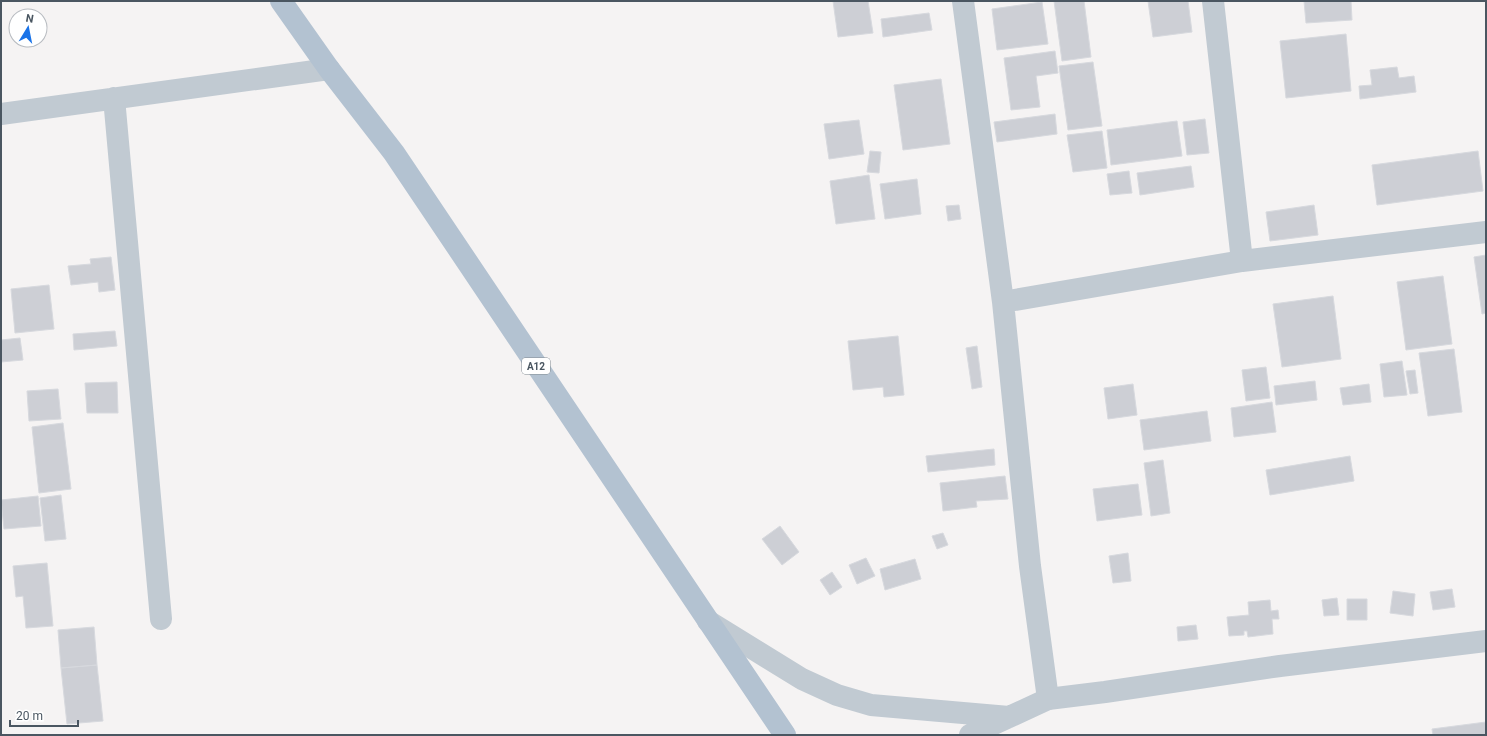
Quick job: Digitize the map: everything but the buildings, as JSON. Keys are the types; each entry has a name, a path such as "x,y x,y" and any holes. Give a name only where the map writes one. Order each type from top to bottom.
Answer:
{"main road":[{"name":"A12","path":"281,1 329,69 394,153 785,735"}],"street":[{"path":"963,1 1003,302 1030,566 1048,699"},
{"path":"1213,1 1242,261"},
{"path":"1,114 329,69"},
{"path":"114,98 160,619"},
{"path":"1003,302 1242,261 1486,232"},
{"path":"708,622 802,680 844,697 872,705 1010,717"},
{"path":"970,735 1048,699 1280,666 1486,641"}]}
